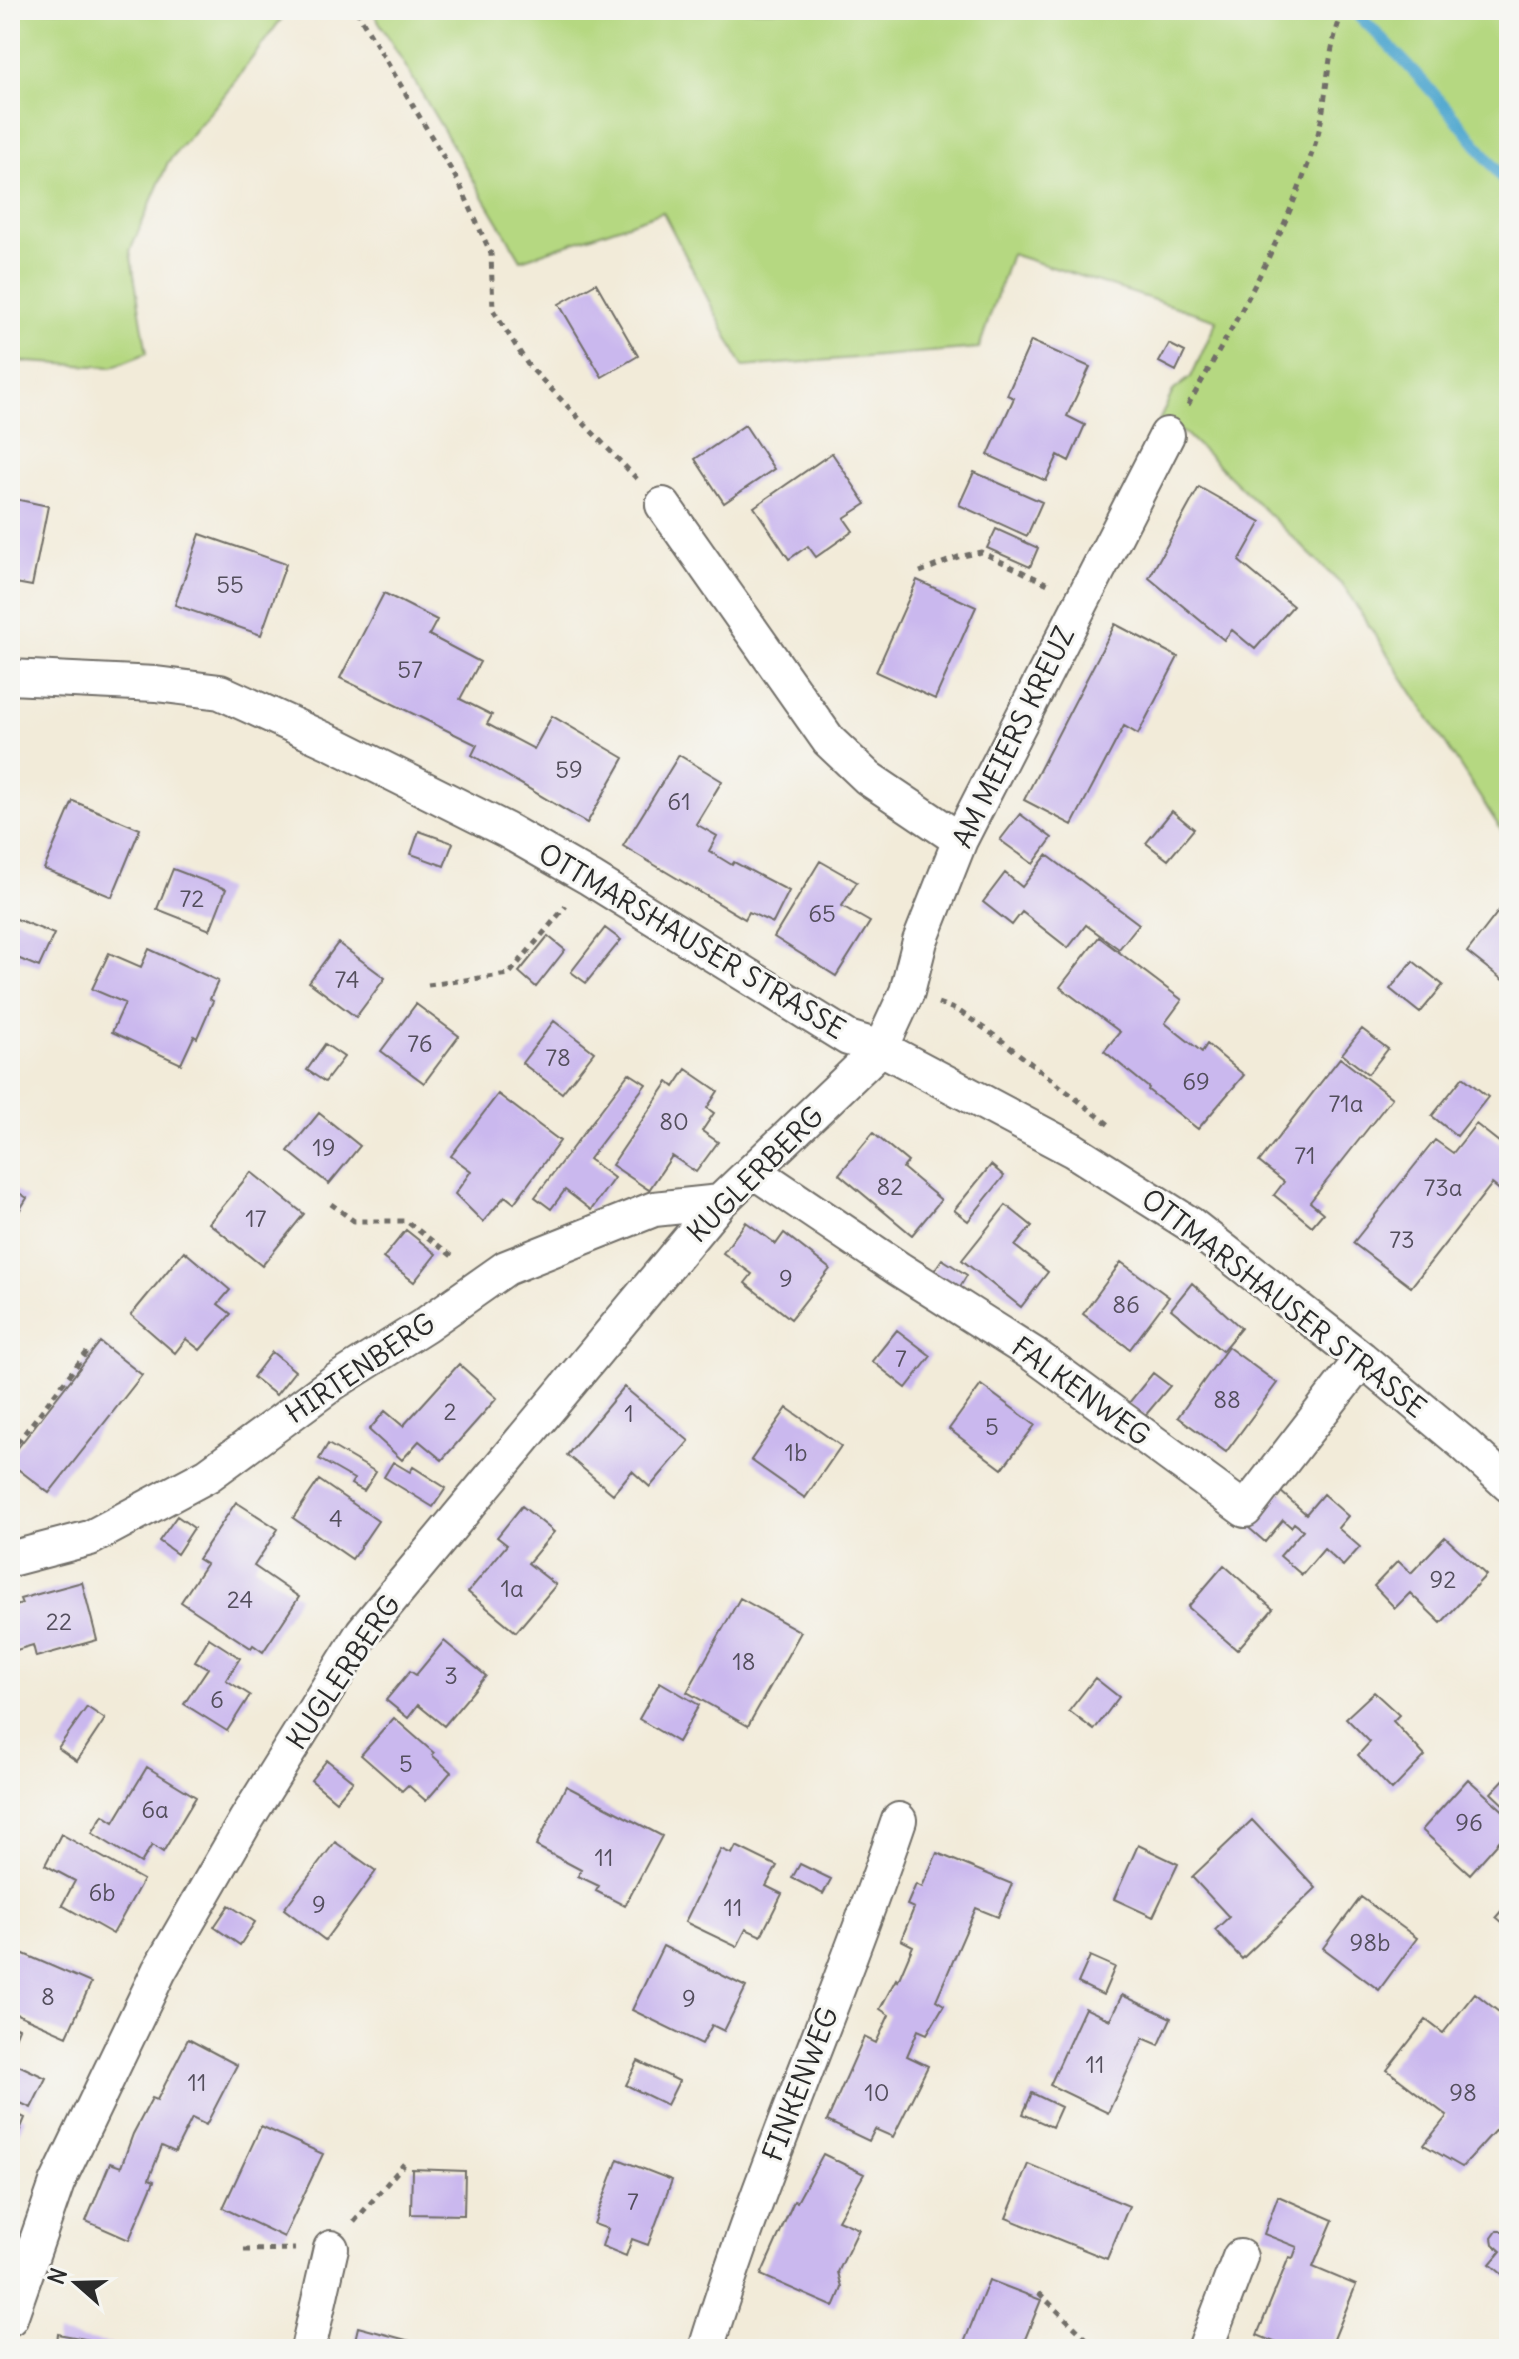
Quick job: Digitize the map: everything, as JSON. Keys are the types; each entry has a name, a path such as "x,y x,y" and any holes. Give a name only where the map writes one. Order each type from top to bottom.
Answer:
{"street":[{"name":"AM MEIERS KREUZ","path":"881,1048 907,992 920,941 960,840 1167,435"},
{"path":"663,505 829,741 868,778 960,840"},
{"name":"OTTMARSHAUSER STRASSE","path":"10,677 156,684 220,692 334,744 506,830 590,878 848,1038 881,1048 1073,1150 1190,1224 1362,1359 1509,1485"},
{"name":"KUGLERBERG","path":"10,2318 57,2183 159,1971 246,1820 363,1632 720,1202 755,1172 881,1048"},
{"name":"FALKENWEG","path":"755,1172 1033,1354 1245,1510 1362,1359"},
{"name":"HIRTENBERG","path":"10,1559 90,1538 208,1475 333,1383 425,1325 506,1268 654,1209 720,1202"},
{"name":"FINKENWEG","path":"706,2349 763,2181 899,1820"},
{"path":"308,2349 331,2248"},
{"path":"1205,2349 1240,2257"}],"path":[{"path":"356,10 459,183 491,254 493,310 528,365 663,505"},
{"path":"1167,435 1189,404 1242,309 1288,217 1316,139 1336,31 1344,10"},
{"path":"920,572 958,557 981,552 1081,600"},
{"path":"428,985 509,974 590,878"},
{"path":"331,1204 354,1221 406,1221 485,1282"},
{"path":"10,1452 87,1352"},
{"path":"1039,2293 1097,2349"}],"green space":[{"path":"10,10 288,10 223,97 168,162 130,251 147,353 112,367 10,361"},
{"path":"372,10 1509,10 1509,842 1344,587 1186,434 1159,421 1173,391 1191,377 1217,320 1011,254 979,348 743,367 663,212 521,260"}],"building":[{"path":"596,283 638,356 602,377 559,304"},
{"path":"1031,341 1090,367 1067,416 1085,425 1069,461 1058,455 1046,481 988,455 1014,398 1007,395"},
{"path":"1169,344 1185,352 1176,371 1159,362"},
{"path":"745,425 774,469 724,503 695,459"},
{"path":"832,453 866,504 844,518 853,531 816,557 808,546 789,559 754,507"},
{"path":"974,472 1042,502 1027,536 959,505"},
{"path":"1199,487 1261,522 1239,561 1293,606 1255,649 1232,630 1224,640 1149,578"},
{"path":"10,498 48,506 32,586 10,582"},
{"path":"996,529 1038,548 1030,567 987,548"},
{"path":"200,534 286,564 261,635 175,605"},
{"path":"917,580 976,607 935,699 876,672"},
{"path":"384,593 437,620 429,635 480,662 460,699 492,715 487,724 534,749 552,716 624,758 587,823 472,755 477,745 340,678"},
{"path":"1115,624 1178,657 1138,734 1124,726 1072,825 1024,800"},
{"path":"679,755 722,781 696,824 717,836 709,851 789,891 773,923 749,912 745,919 623,846"},
{"path":"73,801 140,829 112,897 44,869"},
{"path":"1172,811 1194,829 1168,860 1146,843"},
{"path":"1020,814 1052,838 1033,864 1000,840"},
{"path":"419,831 453,843 444,866 411,854"},
{"path":"1047,855 1139,924 1119,949 1086,925 1068,948 1022,912 1012,925 983,902 1005,873 1022,887"},
{"path":"820,861 857,882 842,906 870,922 836,976 774,937"},
{"path":"173,869 226,889 210,930 157,909"},
{"path":"1501,908 1509,915 1509,985 1467,952"},
{"path":"14,918 54,934 39,967 10,955 10,927"},
{"path":"605,928 621,940 586,983 571,972"},
{"path":"548,936 565,950 536,987 519,972"},
{"path":"1099,937 1182,1000 1165,1023 1202,1052 1207,1044 1244,1075 1198,1129 1104,1051 1120,1032 1060,987"},
{"path":"338,943 385,978 356,1017 309,982"},
{"path":"149,949 218,981 197,1038 194,1036 181,1064 112,1032 125,1003 92,989 109,953 141,967"},
{"path":"1413,961 1443,985 1420,1013 1390,989"},
{"path":"416,1004 459,1036 424,1083 381,1051"},
{"path":"554,1021 594,1052 562,1093 522,1063"},
{"path":"1362,1029 1388,1049 1368,1074 1342,1054"},
{"path":"325,1044 344,1057 325,1082 307,1070"},
{"path":"1340,1058 1392,1098 1310,1202 1323,1213 1312,1226 1274,1195 1284,1182 1259,1162"},
{"path":"686,1069 718,1091 707,1108 714,1113 702,1131 718,1142 696,1172 672,1156 649,1190 612,1165 668,1082 674,1087"},
{"path":"629,1073 646,1084 589,1159 614,1178 591,1210 565,1190 551,1209 535,1197"},
{"path":"1463,1077 1488,1097 1457,1136 1432,1116"},
{"path":"498,1094 560,1141 514,1203 505,1196 483,1222 455,1194 471,1171 451,1156"},
{"path":"319,1113 360,1146 329,1184 288,1151"},
{"path":"1476,1124 1509,1150 1509,1191 1506,1195 1492,1184 1411,1287 1353,1243 1435,1140 1453,1153"},
{"path":"873,1133 908,1162 903,1168 941,1200 912,1235 839,1174"},
{"path":"991,1165 1004,1176 968,1221 954,1210"},
{"path":"251,1172 304,1214 262,1266 209,1223"},
{"path":"10,1187 27,1198 10,1226"},
{"path":"1006,1205 1032,1226 1015,1246 1048,1272 1021,1307 962,1260"},
{"path":"746,1222 776,1244 784,1233 830,1269 791,1319 745,1283 752,1274 723,1253"},
{"path":"406,1230 436,1254 414,1282 383,1258"},
{"path":"184,1251 230,1290 218,1304 231,1314 200,1350 186,1339 175,1353 131,1315"},
{"path":"942,1259 967,1275 958,1290 932,1274"},
{"path":"1121,1262 1169,1297 1130,1349 1083,1314"},
{"path":"1192,1283 1241,1328 1222,1351 1171,1309"},
{"path":"897,1330 931,1356 906,1388 872,1361"},
{"path":"100,1342 142,1375 49,1493 10,1463 10,1458"},
{"path":"1228,1347 1277,1383 1226,1452 1178,1417"},
{"path":"272,1352 295,1371 276,1395 253,1377"},
{"path":"459,1364 497,1398 442,1460 419,1441 402,1460 369,1430 385,1411 403,1426"},
{"path":"1153,1373 1170,1386 1144,1417 1128,1404"},
{"path":"981,1385 1035,1425 1002,1469 949,1429"},
{"path":"624,1387 689,1441 650,1487 632,1471 613,1494 567,1455"},
{"path":"787,1408 841,1446 805,1498 751,1460"},
{"path":"328,1444 376,1472 364,1491 351,1484 354,1479 319,1459"},
{"path":"393,1462 410,1472 413,1467 446,1488 433,1507 384,1477"},
{"path":"319,1480 378,1521 352,1559 293,1518"},
{"path":"1280,1491 1306,1514 1323,1494 1348,1516 1338,1528 1360,1547 1343,1566 1324,1549 1302,1575 1280,1556 1303,1530 1294,1523 1291,1527 1283,1520 1265,1542 1249,1528"},
{"path":"236,1502 278,1529 254,1566 299,1597 263,1652 253,1645 251,1648 181,1602 206,1564 198,1559"},
{"path":"522,1506 554,1532 528,1563 556,1585 516,1632 468,1592 507,1545 497,1537"},
{"path":"177,1516 194,1528 177,1554 159,1541"},
{"path":"1445,1537 1486,1575 1441,1623 1410,1593 1395,1608 1374,1586 1398,1561 1411,1573"},
{"path":"1224,1565 1273,1609 1237,1650 1188,1607"},
{"path":"82,1582 97,1640 36,1657 33,1645 10,1652 10,1608 22,1604 20,1599"},
{"path":"740,1598 801,1632 748,1726 687,1692"},
{"path":"209,1638 240,1658 226,1680 250,1695 227,1731 184,1704 208,1668 195,1661"},
{"path":"444,1641 486,1676 444,1726 418,1705 408,1718 386,1700 410,1671 416,1675"},
{"path":"1095,1678 1119,1697 1094,1730 1069,1711"},
{"path":"660,1682 699,1705 678,1742 639,1719"},
{"path":"1374,1692 1399,1715 1393,1721 1425,1756 1392,1790 1358,1755 1370,1742 1346,1718"},
{"path":"87,1707 105,1719 77,1761 58,1748"},
{"path":"394,1718 451,1772 426,1801 408,1785 402,1791 361,1755"},
{"path":"327,1760 353,1781 336,1801 311,1780"},
{"path":"147,1767 196,1797 163,1852 152,1845 141,1863 92,1833 103,1815 114,1822"},
{"path":"1509,1774 1509,1810 1491,1793"},
{"path":"1468,1779 1509,1816 1509,1830 1470,1874 1422,1830"},
{"path":"566,1786 662,1836 625,1906 596,1891 599,1886 578,1876 581,1870 536,1846"},
{"path":"1252,1820 1316,1888 1242,1959 1215,1930 1229,1917 1192,1877"},
{"path":"61,1834 143,1880 113,1934 62,1905 75,1881 45,1865"},
{"path":"335,1842 376,1871 325,1940 284,1909"},
{"path":"1138,1845 1178,1864 1153,1917 1114,1899"},
{"path":"736,1846 777,1866 766,1886 782,1894 761,1936 746,1929 737,1947 685,1922 721,1849 732,1854"},
{"path":"937,1853 1012,1884 998,1917 976,1908 936,2000 944,2005 927,2034 918,2030 907,2056 928,2066 893,2137 875,2129 869,2141 827,2121 864,2037 876,2043 889,2015 880,2009 896,1979 898,1981 913,1946 901,1940 914,1908 907,1905 916,1884 922,1887"},
{"path":"800,1864 831,1879 823,1894 792,1878"},
{"path":"1361,1897 1417,1938 1379,1990 1323,1948"},
{"path":"1509,1902 1509,1928 1496,1917"},
{"path":"229,1905 255,1922 240,1945 214,1927"},
{"path":"663,1946 746,1987 724,2031 712,2025 702,2044 632,2010"},
{"path":"10,1948 91,1983 67,2036 10,2011"},
{"path":"1090,1956 1115,1967 1103,1995 1078,1983"},
{"path":"1475,1993 1509,2020 1509,2115 1462,2167 1424,2145 1447,2116 1387,2070 1426,2020 1443,2033"},
{"path":"1122,1995 1171,2018 1159,2045 1143,2038 1108,2113 1050,2085 1085,2008 1110,2020"},
{"path":"10,2024 19,2028 10,2050"},
{"path":"188,2039 237,2065 206,2125 192,2118 175,2152 162,2146 149,2179 154,2181 129,2240 86,2221 110,2163 121,2167 133,2134 152,2098 157,2100"},
{"path":"10,2054 15,2057 12,2062 46,2078 31,2108 10,2098"},
{"path":"638,2061 679,2081 667,2105 626,2085"},
{"path":"1032,2093 1061,2107 1052,2127 1023,2114"},
{"path":"10,2111 25,2118 10,2154"},
{"path":"261,2126 323,2154 284,2237 223,2208"},
{"path":"823,2154 864,2174 838,2220 859,2229 838,2272 842,2288 834,2307 761,2275 794,2201 797,2202"},
{"path":"618,2159 672,2180 648,2245 632,2239 626,2256 602,2246 608,2229 594,2224"},
{"path":"1028,2164 1129,2206 1107,2259 1006,2218"},
{"path":"412,2169 465,2171 464,2215 411,2214"},
{"path":"1278,2196 1333,2220 1313,2267 1356,2285 1330,2349 1291,2349 1257,2335 1289,2257 1293,2258 1297,2247 1264,2234"},
{"path":"1497,2231 1509,2236 1509,2280 1490,2264 1501,2251 1493,2244 1492,2238"},
{"path":"989,2280 1041,2300 1021,2349 978,2349 964,2343"},
{"path":"358,2327 425,2345 424,2349 353,2349"},
{"path":"58,2334 112,2344 111,2349 56,2349"}],"waterway":[{"path":"1357,14 1437,97 1509,188"}]}
